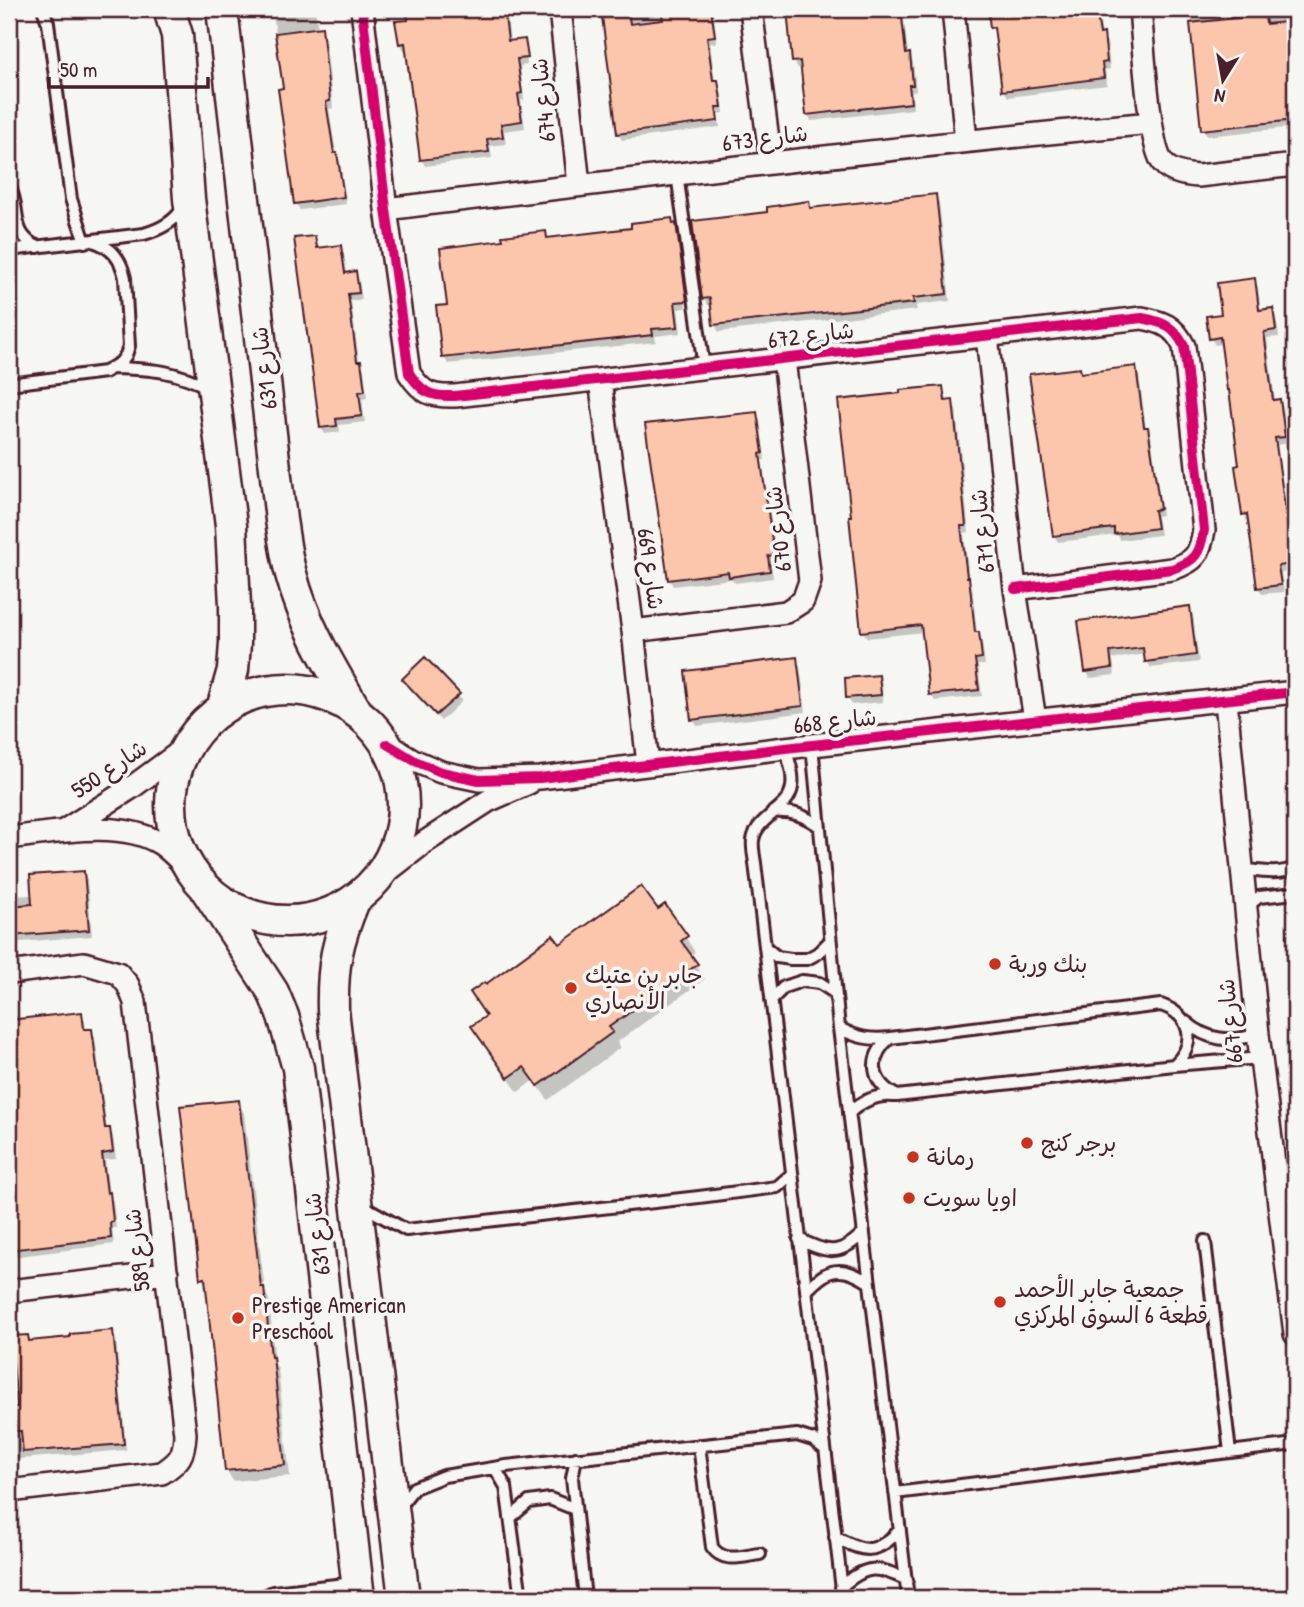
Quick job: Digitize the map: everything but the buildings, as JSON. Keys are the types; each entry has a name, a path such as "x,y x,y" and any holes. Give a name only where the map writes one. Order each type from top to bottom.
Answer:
{"main road":[{"path":"169,9 177,35 189,199 231,525 235,606 233,670 222,709"},
{"name":"شارع 631","path":"222,9 290,572 303,611 321,649 357,712"},
{"path":"290,689 325,695 357,712 387,744 403,788 400,835 380,877 354,901 318,918 279,922 240,912 199,880 173,832 171,790 184,749 200,727 222,709 254,694 290,689"},
{"name":"شارع 631","path":"199,880 273,992 298,1068 358,1590"},
{"name":"شارع 631","path":"354,901 341,933 332,980 333,1010 404,1598"}],"street":[{"name":"شارع 672","path":"362,9 409,373 417,386 428,393 440,397 1142,318 1167,325 1178,333 1184,345 1204,530 1196,556 1188,564 1172,569 1015,589"},
{"name":"شارع 674","path":"560,9 579,185"},
{"path":"751,9 771,163"},
{"path":"953,9 966,141"},
{"path":"1140,9 1151,123 1163,163 1176,172 1198,176 1295,165"},
{"name":"شارع 673","path":"386,209 966,141 1151,123"},
{"name":"شارع 671","path":"986,336 1015,589 1035,720"},
{"name":"شارع 670","path":"633,631 786,612 803,601 810,581 784,359"},
{"name":"شارع 669","path":"600,380 648,764"},
{"name":"شارع 668","path":"387,744 415,761 442,772 479,780 540,778 1295,692"},
{"name":"شارع 667","path":"1226,701 1258,1034 1295,1334"},
{"name":"شارع 550","path":"62,831 131,788 184,749"},
{"name":"شارع 668","path":"380,877 425,842 488,801 540,778"},
{"name":"شارع 550","path":"9,838 106,828 137,834 160,843 199,880"},
{"name":"شارع 589","path":"9,973 84,963 118,973 128,985 135,1002 185,1434 184,1450 176,1464 162,1473 9,1491"},
{"path":"9,1291 167,1273"}],"lane":[{"path":"43,9 48,23 71,199 89,241"},
{"path":"677,174 704,368"},
{"path":"9,186 21,233 38,247"},
{"path":"9,250 144,234 163,228 182,210 189,199"},
{"path":"9,384 105,372 121,362 126,355 129,346 123,268 112,251 103,244 89,241"},
{"path":"112,369 154,369 170,372 214,390"},
{"path":"812,745 835,993 908,1598"},
{"path":"785,748 792,775 792,789 785,803 762,823 753,839 842,1593"},
{"path":"773,812 789,811 807,817 819,826"},
{"path":"1241,869 1266,872 1291,870 1295,867"},
{"path":"1245,908 1259,897 1295,892"},
{"path":"765,947 777,957 807,959 830,941"},
{"path":"771,1000 784,987 802,981 820,983 835,993"},
{"path":"839,1028 874,1040 1161,1005 1179,1014 1197,1032 1217,1039 1238,1039 1258,1034"},
{"path":"1174,1065 1181,1059 1189,1041 1185,1022"},
{"path":"890,1038 878,1051 875,1069 882,1086 897,1096"},
{"path":"849,1113 866,1100 887,1095 1261,1058"},
{"path":"357,1202 406,1230 776,1186 792,1174"},
{"path":"799,1239 831,1251 853,1244 864,1232"},
{"path":"1205,1241 1230,1452"},
{"path":"806,1291 824,1275 835,1271 854,1273 870,1283"},
{"path":"394,1513 414,1488 444,1476 495,1468 796,1435 813,1440 825,1449"},
{"path":"895,1493 1295,1444"},
{"path":"699,1446 712,1547 724,1558 760,1554"},
{"path":"576,1458 572,1478 585,1598"},
{"path":"495,1468 506,1486 521,1598"},
{"path":"510,1518 528,1502 550,1499 575,1509"},
{"path":"835,1537 855,1547 872,1549 885,1545 900,1530"},
{"path":"842,1593 851,1578 866,1570 885,1570 906,1580"},
{"path":"261,1598 273,1592 358,1590"}],"cycle path":[{"path":"362,9 409,373 418,385 428,392 440,396 455,396 1142,318 1162,323 1172,329 1184,346 1204,530 1195,556 1187,563 1172,569 1015,589"},
{"path":"387,744 415,761 441,772 479,780 540,778 1295,692"}],"place":[{"name":"بنك وربة","path":"995,964"},
{"name":"جابر بن عتيك الأنصاري","path":"571,988"},
{"name":"برجر كنج","path":"1027,1143"},
{"name":"رمانة","path":"913,1157"},
{"name":"اويا سويت","path":"909,1198"},
{"name":"جمعية جابر الأحمد قطعة 6 السوق المركزي","path":"1000,1302"},
{"name":"Prestige American Preschool","path":"238,1318"}]}
